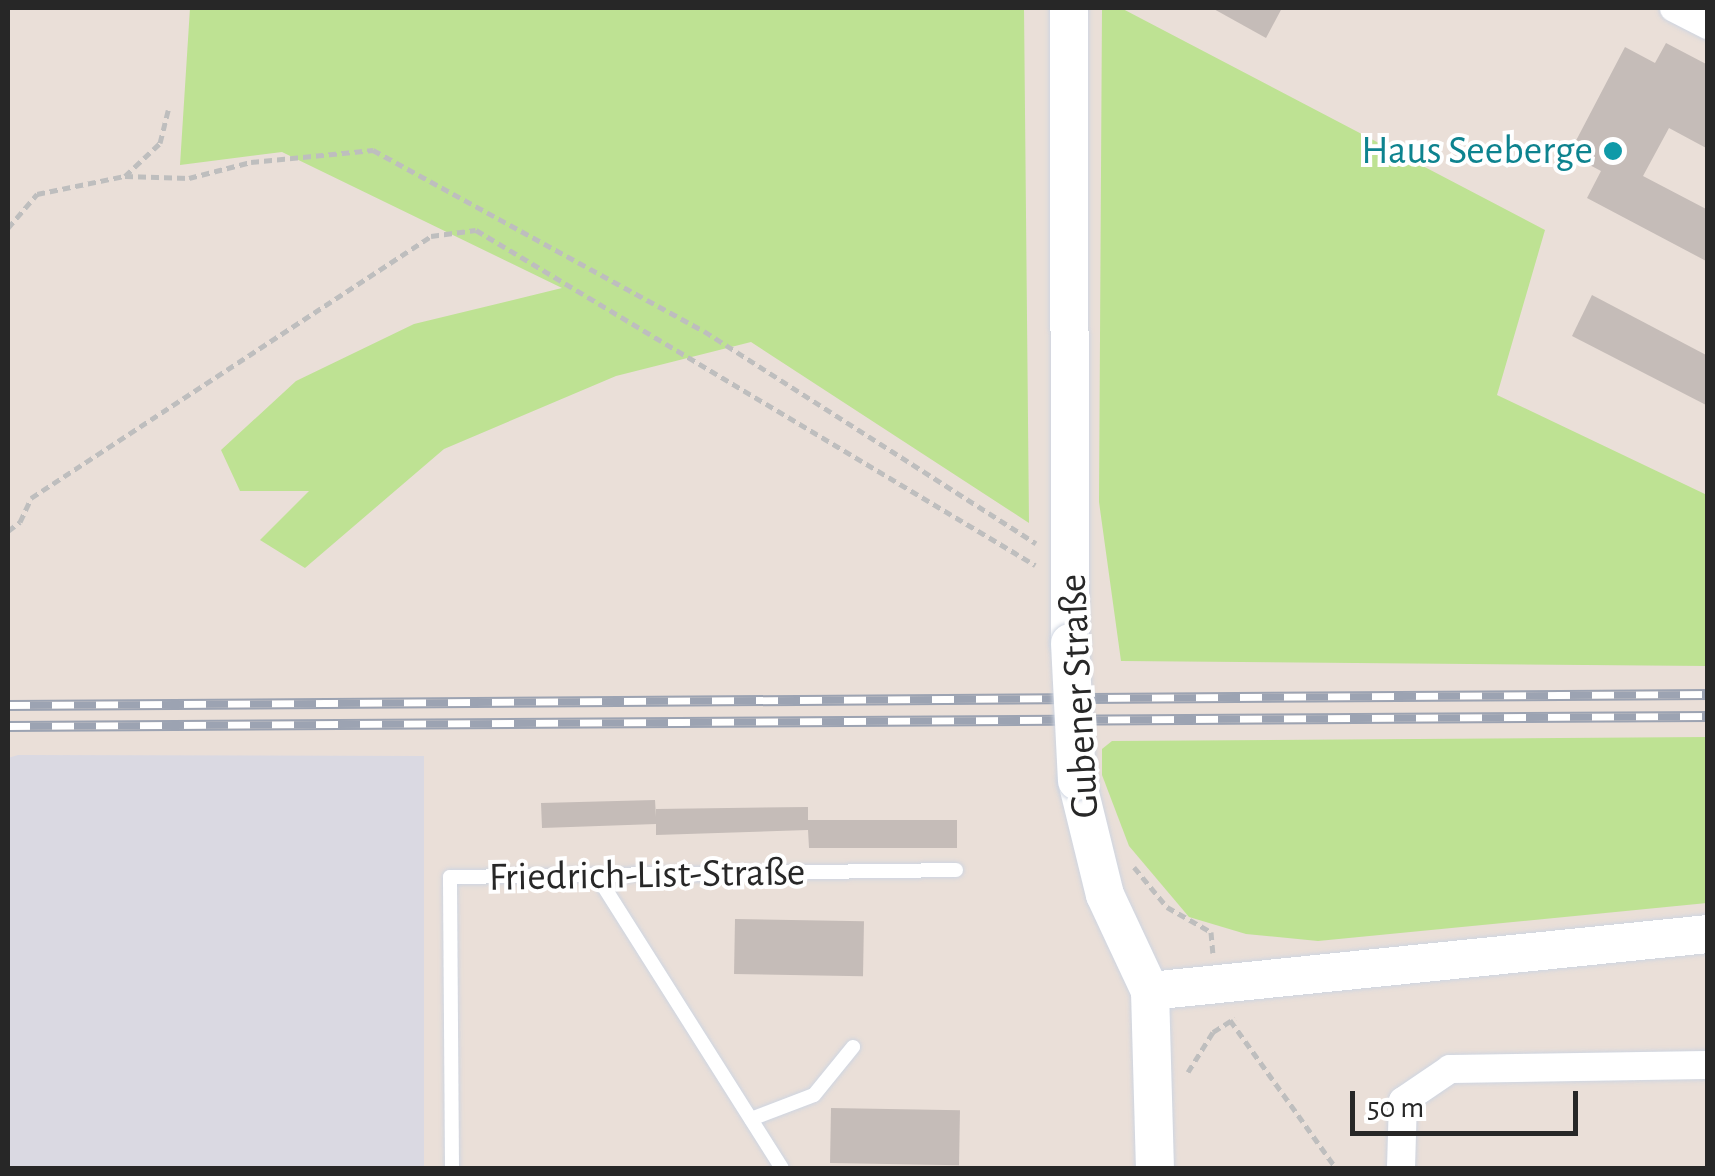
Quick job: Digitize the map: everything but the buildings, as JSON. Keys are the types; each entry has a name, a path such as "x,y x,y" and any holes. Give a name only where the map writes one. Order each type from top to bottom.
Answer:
{"main road":[{"name":"Gubener Straße","path":"1069,8 1070,643 1077,781 1080,817 1105,895 1150,991"},
{"path":"1155,1168 1150,991 1708,934"}],"street":[{"path":"1674,8 1708,25"},
{"path":"1401,1168 1404,1101 1450,1069 1708,1065"}],"lane":[{"name":"Friedrich-List-Straße","path":"452,1168 450,877 600,878 956,870"},
{"path":"600,878 782,1168"},
{"path":"751,1119 814,1095 853,1047"}],"path":[{"path":"125,176 160,143 168,110"},
{"path":"8,228 38,194 125,176 189,178 251,162 372,150 704,331 1072,576"},
{"path":"8,531 20,522 31,498 431,236 476,230 1072,576"}],"shaded area":[{"path":"424,756 424,1168 8,1168 8,758"}],"green space":[{"path":"190,8 1024,8 1029,523 751,342 616,376 444,449 305,568 260,540 309,491 240,491 221,450 296,381 414,324 562,288 282,152 180,165"},
{"path":"1102,8 1121,8 1545,230 1497,395 1707,495 1707,666 1121,661 1099,502"},
{"path":"1707,737 1707,903 1318,941 1246,934 1189,917 1129,846 1102,775 1102,749 1112,741"}],"railway":[{"path":"8,705 1708,694"},
{"path":"8,726 1708,716"}],"place":[{"name":"Haus Seeberge","path":"1613,151"}]}
